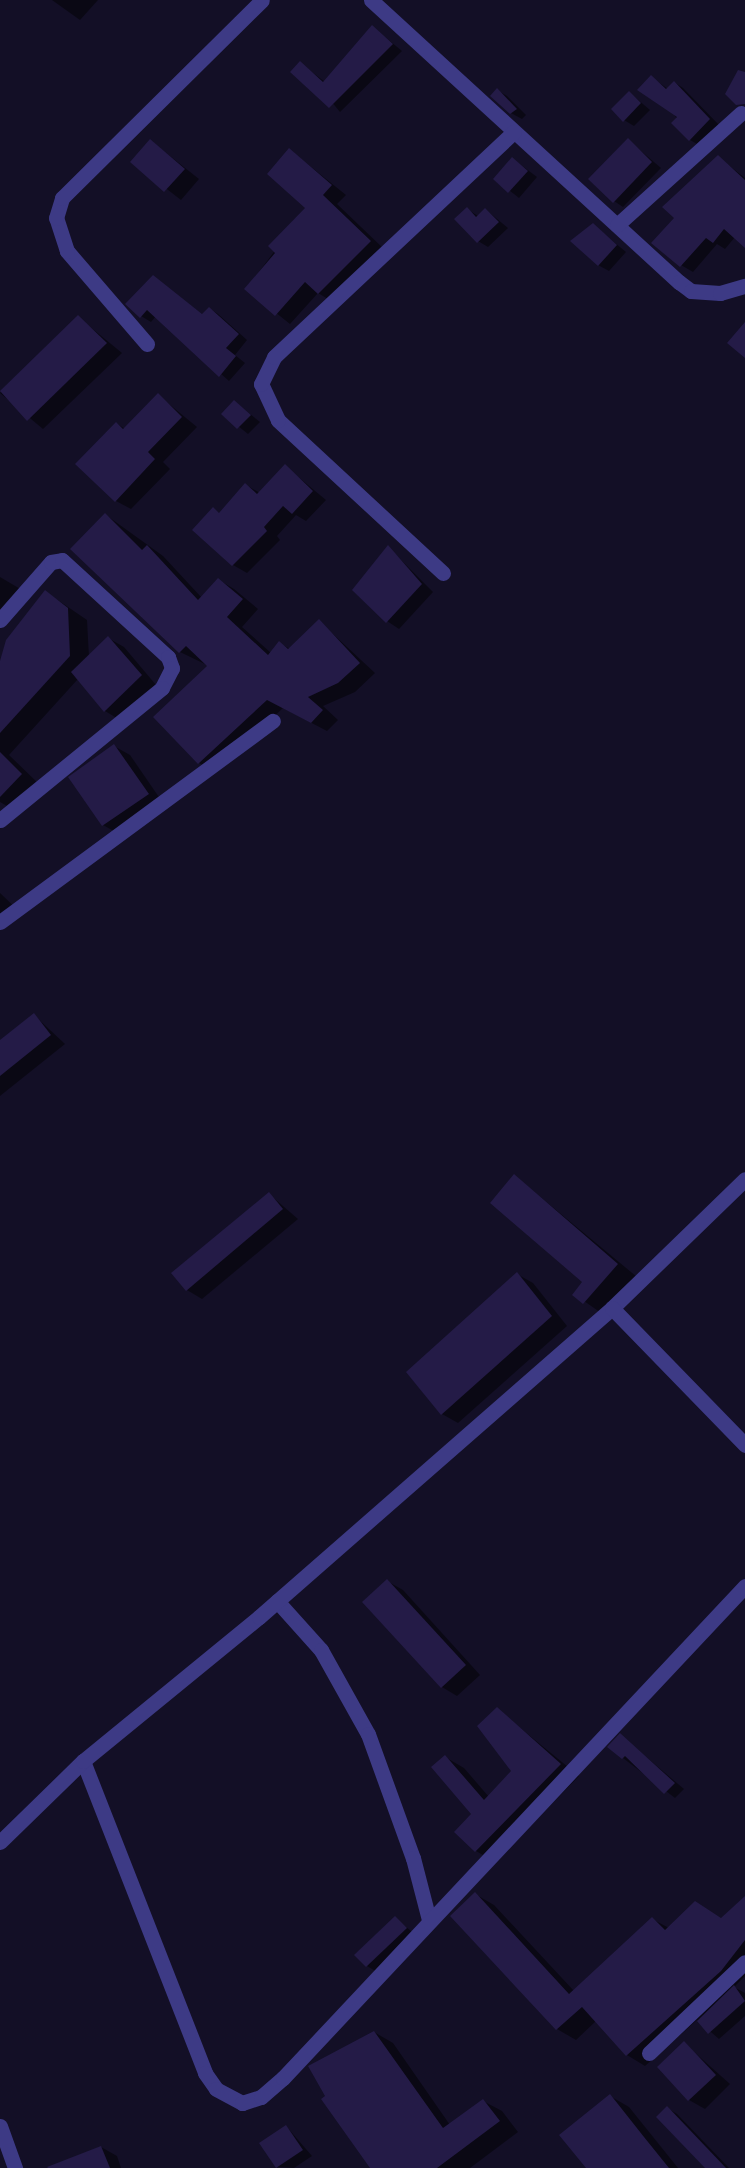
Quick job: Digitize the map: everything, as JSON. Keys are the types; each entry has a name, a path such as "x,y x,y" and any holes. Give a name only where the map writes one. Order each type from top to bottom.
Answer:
{"street":[{"path":"147,344 67,251 56,218 62,198 262,0"},
{"path":"371,0 691,291 720,293 745,286"},
{"path":"617,225 741,113"},
{"path":"443,573 278,420 261,384 274,357 514,132"},
{"path":"0,620 51,562 62,560 168,657 172,668 162,687 0,820"},
{"path":"0,922 273,721"},
{"path":"0,1842 83,1761 277,1601 612,1308 745,1179"},
{"path":"612,1308 745,1445"},
{"path":"83,1761 205,2073 230,2101 261,2097 283,2078 745,1586"},
{"path":"277,1601 321,1650 368,1734 389,1782 429,1920"},
{"path":"649,2052 745,1962"},
{"path":"0,2126 15,2168"}],"building":[{"path":"372,25 393,44 329,108 290,72 300,61 323,82"},
{"path":"738,70 745,72 745,104 736,105 725,94"},
{"path":"651,75 666,89 674,81 710,119 689,141 671,123 677,117 637,90"},
{"path":"497,88 517,109 510,114 490,96"},
{"path":"629,91 641,103 623,122 611,109"},
{"path":"628,138 652,162 613,203 588,179"},
{"path":"150,139 185,169 164,192 130,162"},
{"path":"289,148 332,185 323,195 371,241 318,294 305,282 275,316 244,289 275,253 268,246 305,208 267,174"},
{"path":"718,155 745,180 745,248 724,229 713,243 706,238 680,267 651,243 674,218 662,207"},
{"path":"512,157 528,171 508,193 493,179"},
{"path":"467,207 476,217 485,208 499,222 477,243 454,219"},
{"path":"593,223 617,245 598,266 570,241"},
{"path":"153,275 202,314 209,307 239,334 226,348 236,356 219,377 147,310 140,318 125,304"},
{"path":"78,315 107,343 27,421 0,391"},
{"path":"745,322 745,358 727,343"},
{"path":"158,393 182,417 148,452 155,459 115,502 75,464 116,422 123,429"},
{"path":"234,400 251,415 237,429 221,414"},
{"path":"285,464 313,491 292,514 283,506 264,527 267,531 232,566 192,530 213,507 219,513 245,483 257,494"},
{"path":"105,513 142,550 147,545 198,600 218,578 243,599 227,617 268,655 279,641 288,649 319,619 360,663 338,683 308,697 323,710 311,723 267,700 198,764 153,717 207,666 186,646 179,653 70,549"},
{"path":"388,545 422,584 386,623 352,590"},
{"path":"45,590 68,608 70,656 0,733 0,661 6,640"},
{"path":"108,636 142,675 104,712 71,672"},
{"path":"114,744 149,794 102,826 68,777"},
{"path":"0,752 22,774 0,797"},
{"path":"34,1013 51,1035 0,1076 0,1040"},
{"path":"514,1174 618,1264 583,1304 572,1295 582,1282 490,1203"},
{"path":"269,1192 283,1209 186,1291 171,1273"},
{"path":"517,1272 552,1316 441,1415 406,1372"},
{"path":"387,1579 466,1665 441,1688 362,1602"},
{"path":"497,1707 561,1764 475,1852 454,1832 471,1814 431,1767 445,1755 484,1800 511,1771 477,1726"},
{"path":"620,1733 675,1783 664,1794 625,1756 622,1759 607,1747"},
{"path":"475,1892 569,1994 652,1917 665,1930 695,1901 721,1918 745,1896 745,1940 721,1971 626,2056 582,2007 556,2030 450,1916"},
{"path":"395,1916 407,1928 366,1967 354,1955"},
{"path":"734,1985 745,2001 708,2034 697,2021"},
{"path":"374,2031 443,2128 483,2099 500,2121 437,2168 370,2168 321,2099 325,2096 308,2066"},
{"path":"684,2041 716,2075 688,2101 657,2067"},
{"path":"610,2094 669,2168 586,2168 559,2135"},
{"path":"667,2106 726,2168 705,2168 656,2117"},
{"path":"286,2125 303,2150 276,2168 259,2143"},
{"path":"101,2146 110,2168 47,2167"}]}
